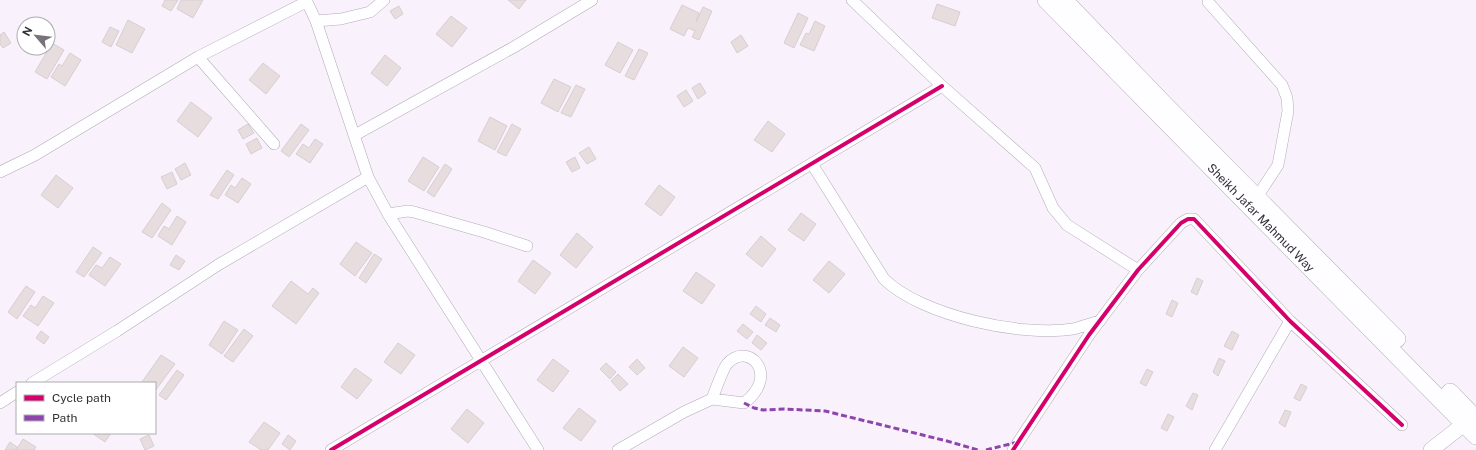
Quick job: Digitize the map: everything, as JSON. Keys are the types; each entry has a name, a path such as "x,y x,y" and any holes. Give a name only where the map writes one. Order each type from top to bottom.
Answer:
{"main road":[{"name":"Sheikh Jafar Mahmud Way","path":"1046,0 1219,177 1415,373 1470,422"},
{"name":"Sheikh Jafar Mahmud Way","path":"1064,0 1168,108 1257,197 1470,422 1476,436"}],"street":[{"path":"316,21 341,19 370,12 384,0"},
{"path":"355,135 514,47 592,0"},
{"path":"852,0 942,86 1036,168 1053,208 1067,225 1138,270"},
{"path":"0,172 35,156 198,57 306,1 316,21 368,177 388,214 538,450"},
{"path":"1208,2 1282,85 1287,98 1288,111 1278,165 1257,197"},
{"path":"198,57 274,144"},
{"path":"331,450 942,86"},
{"path":"812,164 884,279 912,298 940,311 969,320 1008,328 1031,330 1074,329 1100,321"},
{"path":"34,382 117,331 218,265 368,177"},
{"path":"388,214 408,211 414,212 527,246"},
{"path":"1013,450 1080,347 1138,270 1181,223 1188,219 1194,219 1290,321 1402,425"},
{"path":"1215,450 1290,321"},
{"path":"618,450 684,412 712,398 744,403 752,397 760,383 762,374 760,368 748,357 741,355 734,358 726,365 712,398"},
{"path":"0,403 16,393"},
{"path":"1431,450 1470,422"}],"building":[{"path":"165,0 178,0 171,11 162,6"},
{"path":"181,0 203,0 193,18 177,9"},
{"path":"508,0 526,0 519,9"},
{"path":"937,4 960,12 955,26 932,18"},
{"path":"682,5 699,13 696,22 703,7 712,11 699,40 692,37 695,31 688,28 684,36 670,29"},
{"path":"399,6 403,14 395,19 390,11"},
{"path":"798,13 808,18 794,48 784,43"},
{"path":"451,16 467,28 452,47 436,34"},
{"path":"128,20 145,29 132,53 116,45"},
{"path":"815,21 825,26 814,51 800,45 806,33 809,34"},
{"path":"110,27 119,31 111,47 102,42"},
{"path":"4,32 11,43 3,48 0,44 0,35"},
{"path":"741,35 748,46 737,53 731,42"},
{"path":"618,42 633,50 620,73 605,65"},
{"path":"56,45 64,50 47,79 35,72 44,56 56,56"},
{"path":"639,49 648,53 634,80 625,76"},
{"path":"70,53 81,60 65,86 51,77 59,64 62,66"},
{"path":"385,55 401,68 387,86 371,73"},
{"path":"263,63 280,76 266,94 249,80"},
{"path":"554,79 571,87 558,112 541,103"},
{"path":"700,83 706,93 698,99 692,88"},
{"path":"576,85 585,89 571,117 561,113"},
{"path":"686,90 693,101 684,107 677,96"},
{"path":"191,102 212,118 198,137 177,121"},
{"path":"490,117 507,126 495,150 478,141"},
{"path":"768,121 785,134 772,152 754,140"},
{"path":"248,124 254,133 243,139 238,130"},
{"path":"301,124 309,130 289,157 281,151"},
{"path":"512,124 521,129 506,156 497,152"},
{"path":"257,138 262,148 251,154 246,144"},
{"path":"315,139 323,144 310,163 296,154 303,144 309,148"},
{"path":"589,147 596,159 587,164 579,153"},
{"path":"423,157 439,167 424,191 408,181"},
{"path":"575,157 580,168 572,172 566,162"},
{"path":"185,163 191,175 181,180 175,169"},
{"path":"445,164 452,169 434,197 427,192"},
{"path":"227,170 234,175 218,199 210,195"},
{"path":"172,172 177,184 167,189 161,177"},
{"path":"56,175 73,188 58,208 41,195"},
{"path":"242,178 251,184 238,203 225,195 231,185 235,188"},
{"path":"659,185 675,197 661,216 645,204"},
{"path":"162,203 171,210 152,238 142,232"},
{"path":"801,213 816,224 804,241 788,230"},
{"path":"177,216 186,222 172,245 158,236 164,226 169,229"},
{"path":"577,233 593,247 576,268 560,255"},
{"path":"761,236 776,249 762,267 746,254"},
{"path":"356,242 372,253 355,276 340,264"},
{"path":"93,247 102,253 84,277 76,272"},
{"path":"374,254 382,259 366,283 359,278"},
{"path":"176,255 185,261 179,270 170,265"},
{"path":"110,257 121,264 105,286 89,275 96,265 102,268"},
{"path":"533,260 551,273 535,294 518,281"},
{"path":"829,261 845,274 829,293 813,280"},
{"path":"696,272 715,285 702,304 683,291"},
{"path":"1197,278 1203,281 1197,295 1191,292"},
{"path":"291,281 308,294 313,288 319,293 296,324 272,306"},
{"path":"26,286 35,292 17,319 8,312"},
{"path":"43,296 54,303 38,326 23,316 31,305 35,308"},
{"path":"1172,300 1178,303 1172,317 1166,314"},
{"path":"756,306 766,314 761,322 750,314"},
{"path":"770,318 780,325 776,332 765,325"},
{"path":"224,321 238,330 222,354 209,345"},
{"path":"743,324 753,332 747,339 737,331"},
{"path":"244,329 253,336 233,362 224,356"},
{"path":"41,331 49,337 44,344 36,338"},
{"path":"1232,331 1239,335 1232,350 1224,346"},
{"path":"757,335 767,343 761,350 752,343"},
{"path":"398,343 415,355 401,374 384,362"},
{"path":"683,347 698,358 684,377 669,366"},
{"path":"161,355 175,364 156,390 156,382 142,382"},
{"path":"1219,358 1225,361 1218,376 1213,372"},
{"path":"553,359 569,371 553,392 537,380"},
{"path":"637,359 645,368 637,375 629,367"},
{"path":"606,363 616,372 610,379 600,369"},
{"path":"355,368 372,380 357,399 341,387"},
{"path":"1147,369 1153,372 1146,386 1140,383"},
{"path":"177,370 184,375 166,400 159,395"},
{"path":"618,374 628,384 620,391 611,381"},
{"path":"1301,384 1307,387 1300,401 1294,398"},
{"path":"1193,393 1198,395 1192,410 1186,406"},
{"path":"579,408 596,421 581,441 563,428"},
{"path":"467,409 484,423 468,443 451,429"},
{"path":"1285,410 1291,412 1285,427 1279,423"},
{"path":"1168,414 1174,417 1167,431 1161,428"},
{"path":"264,422 280,433 268,450 261,450 249,442"},
{"path":"93,434 110,434 105,442"},
{"path":"149,435 154,446 145,450 140,439"},
{"path":"288,435 296,441 290,450 282,444"},
{"path":"23,439 36,447 34,450 16,450"},
{"path":"10,442 17,447 15,450 5,450"}],"marked path":[{"path":"744,403 754,408 763,410 784,409 825,411 978,450"},
{"path":"986,450 1018,442"}],"cycle path":[{"path":"331,450 942,86"},
{"path":"1013,450 1089,335 1138,270 1181,223 1188,219 1194,219 1290,321 1402,425"}]}
